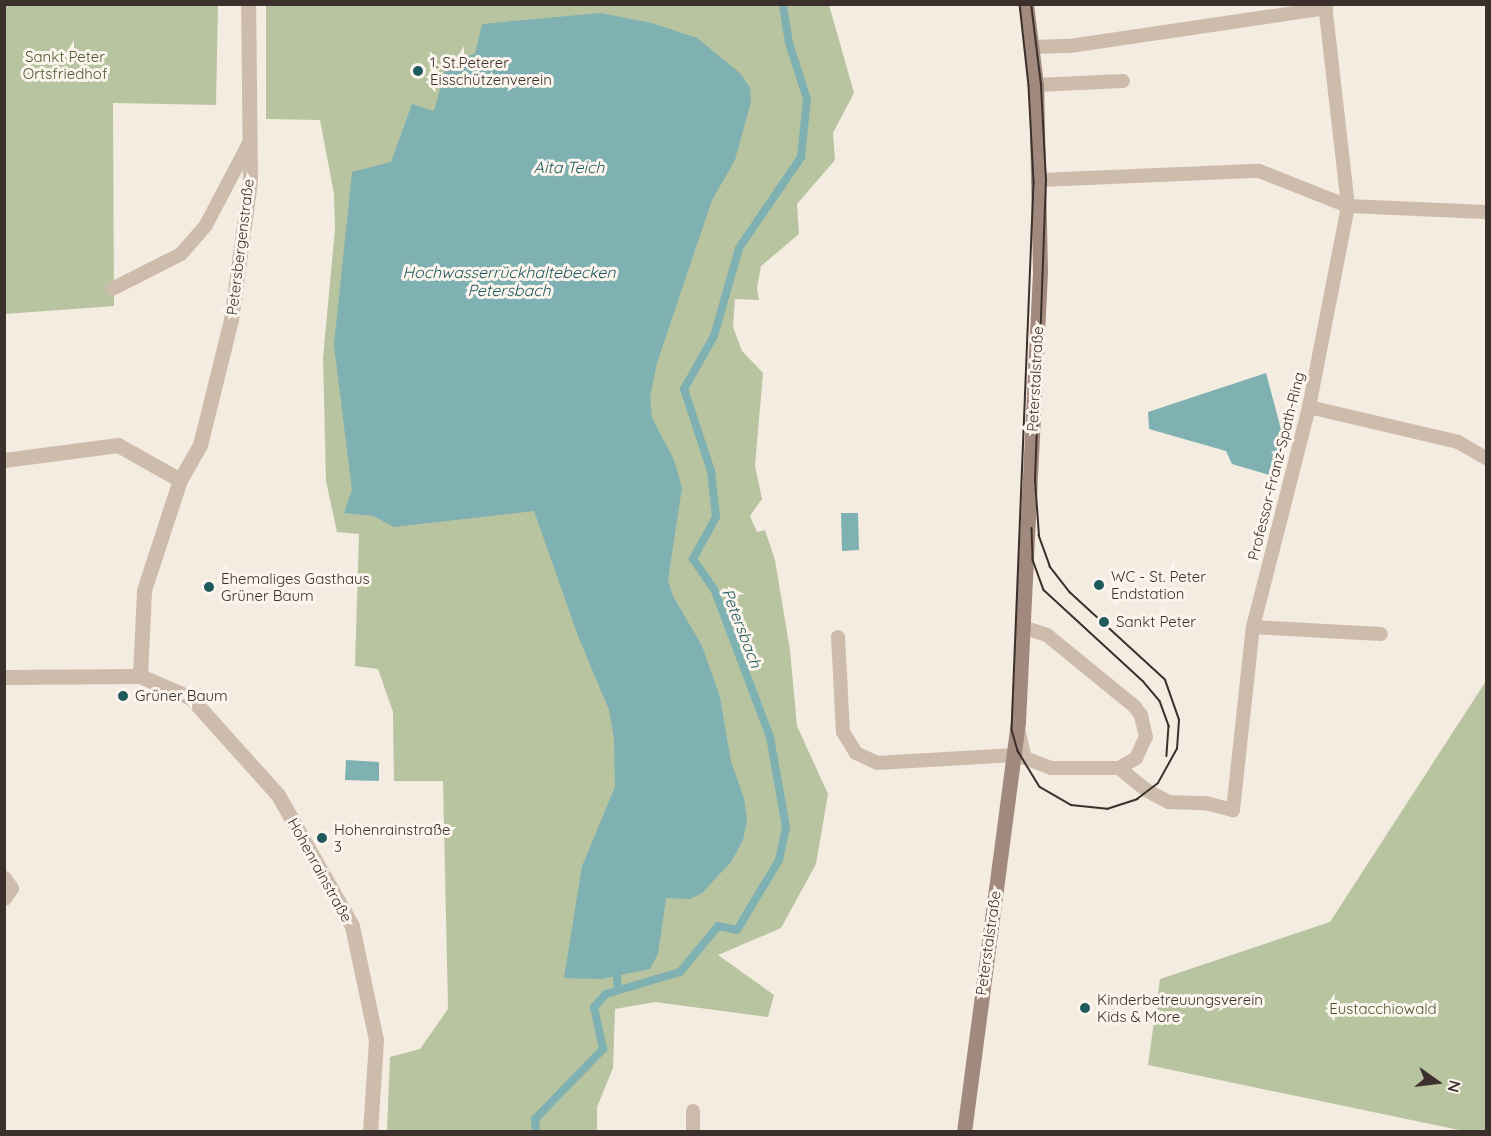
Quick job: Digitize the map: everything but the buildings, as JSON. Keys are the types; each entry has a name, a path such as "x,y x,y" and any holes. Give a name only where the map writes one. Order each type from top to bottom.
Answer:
{"street":[{"name":"Petersbergenstraße","path":"140,676 144,590 180,480 200,445 231,320 250,180 248,4"},
{"name":"Peterstalstraße","path":"964,1131 1018,722 1040,180 1036,85 1026,4"},
{"path":"4,460 118,445 180,480"},
{"path":"4,677 140,676"},
{"name":"Hohenrainstraße","path":"140,676 191,698 278,795 352,926 376,1040 370,1131"},
{"path":"4,878 11,888 4,898"}],"lane":[{"path":"1032,47 1070,46 1326,6"},
{"name":"Professor-Franz-Spath-Ring","path":"1119,768 1146,790 1169,802 1206,803 1233,810 1253,627 1309,407 1348,206 1326,6"},
{"path":"1036,85 1123,81"},
{"path":"112,289 170,263 187,248 207,225 249,143"},
{"path":"1040,180 1259,171 1348,206 1486,212"},
{"path":"1309,407 1458,442 1486,458"},
{"path":"1018,722 1020,747 1025,758 1051,768 1119,768 1128,765 1143,748 1146,737 1141,715 1047,635 1023,627"},
{"path":"1253,627 1381,634"},
{"path":"838,637 843,732 856,753 877,763 1015,755"},
{"path":"693,1111 693,1131"}],"green space":[{"name":"Sankt Peter Ortsfriedhof","path":"5,5 218,5 216,105 113,103 114,306 5,314"},
{"path":"266,5 829,5 854,93 833,133 835,160 797,204 799,234 761,266 757,288 759,300 735,299 733,327 742,351 763,373 755,466 762,499 750,516 757,532 765,530 775,560 790,650 797,726 828,794 816,864 781,928 718,955 774,995 768,1017 655,1002 615,1009 613,1068 597,1107 597,1131 387,1131 390,1057 420,1049 448,1009 443,781 394,781 393,712 378,669 355,666 359,534 337,532 326,481 323,358 335,229 334,194 320,120 266,119"},
{"name":"Eustacchiowald","path":"1486,681 1486,1130 1464,1131 1148,1065 1160,979 1330,922"}],"water":[{"name":"Hochwasserrückhaltebecken Petersbach","path":"600,13 652,23 697,38 741,74 750,88 751,102 735,160 712,200 657,363 650,397 652,418 674,460 682,488 668,580 673,596 702,646 720,697 731,762 744,798 747,820 743,840 731,862 702,893 690,899 666,898 658,954 650,969 601,979 564,978 582,866 615,787 614,738 609,710 578,636 534,511 394,527 373,516 344,513 352,490 334,345 352,172 391,162 412,104 434,111 448,60 475,54 482,24"},
{"path":"1266,373 1282,433 1280,478 1232,464 1226,451 1149,429 1148,412"},
{"path":"841,513 858,513 859,550 842,551"},
{"path":"346,760 379,762 379,781 345,780"}],"waterway":[{"name":"Petersbach","path":"536,1132 535,1119 603,1049 594,1007 606,994 680,972 718,926 737,930 779,860 786,827 770,737 714,589 693,559 716,517 711,471 684,389 714,336 739,248 801,157 807,99 789,43 783,4"},
{"path":"616,967 618,989"}],"tram line":[{"path":"1020,4 1029,86 1034,183 1012,730 1018,751 1040,787 1071,805 1107,809 1137,799 1158,783 1177,749 1179,720 1165,680 1070,593 1050,567 1039,536 1035,480 1046,181 1041,85 1031,4"},
{"path":"1032,528 1033,560 1044,590 1143,681 1160,701 1169,726 1167,756"}],"place":[{"name":"1. St.Peterer Eisschützenverein","path":"418,71"},
{"name":"WC - St. Peter Endstation","path":"1099,585"},
{"name":"Ehemaliges Gasthaus Grüner Baum","path":"209,587"},
{"name":"Sankt Peter","path":"1104,622"},
{"name":"Grüner Baum","path":"123,696"},
{"name":"Hohenrainstraße 3","path":"322,838"},
{"name":"Kinderbetreuungsverein Kids & More","path":"1085,1008"}],"water label":[{"name":"Aita Teich","path":"569,167"}]}
